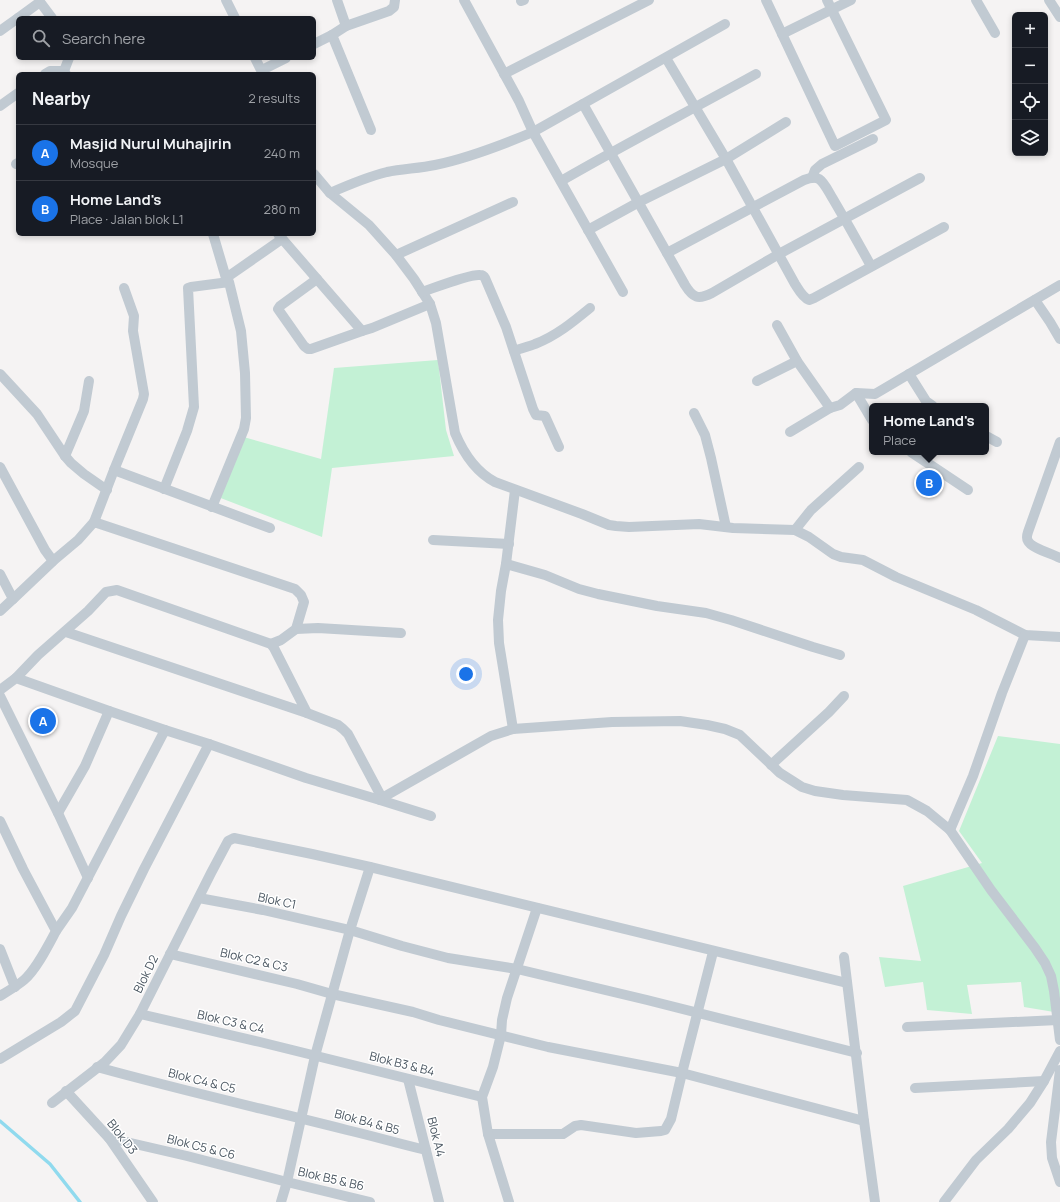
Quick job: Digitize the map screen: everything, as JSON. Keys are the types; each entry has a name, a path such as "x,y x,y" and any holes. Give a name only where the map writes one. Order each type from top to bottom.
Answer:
{"street":[{"path":"226,0 234,16"},
{"path":"337,0 346,26"},
{"path":"316,43 346,26 390,11 394,7 395,0"},
{"path":"464,0 524,112 533,132 623,292"},
{"path":"504,74 649,0"},
{"path":"766,0 835,146 886,120 827,0"},
{"path":"782,34 851,0"},
{"path":"976,0 995,33"},
{"path":"1049,0 1060,18"},
{"path":"21,16 40,2 50,16"},
{"path":"0,31 16,19"},
{"path":"330,192 388,172 435,165 464,158 533,132 725,24"},
{"path":"332,35 371,130"},
{"path":"666,58 726,159 802,296 809,300 814,298 944,227"},
{"path":"65,72 68,60"},
{"path":"257,60 262,72 283,60"},
{"path":"48,72 50,70 60,72"},
{"path":"561,181 756,74"},
{"path":"0,106 16,95"},
{"path":"583,104 688,290 695,296 701,298 920,178"},
{"path":"588,230 639,202 726,159 786,122"},
{"path":"812,178 815,170 822,164 873,139"},
{"path":"316,178 369,225 396,254 430,304 436,323 455,433 464,451 483,475 495,482 608,525 629,526 699,524 726,527 795,530 809,537 833,554 841,557 863,560 896,577 976,610 1025,635 1060,636"},
{"path":"667,253 804,180 817,178 821,181 845,219 871,266"},
{"path":"396,254 513,202"},
{"path":"214,236 226,278 280,236 362,331"},
{"path":"422,292 463,278 480,275 484,276 506,327 532,409 536,415 545,416 559,447"},
{"path":"317,279 278,309 304,346 311,349 372,328 430,304"},
{"path":"164,488 192,419 194,407 188,288 228,282 241,331 245,374 246,424 212,507"},
{"path":"790,432 830,408 840,405 856,393 875,394 1060,285"},
{"path":"0,611 53,561 78,540 94,522 144,394 133,331 134,316 124,288"},
{"path":"1035,300 1060,339"},
{"path":"514,351 545,339 570,324 590,308"},
{"path":"777,325 797,361 830,408"},
{"path":"757,381 797,361"},
{"path":"0,374 37,414 65,456 84,474 106,490"},
{"path":"909,374 929,403"},
{"path":"65,456 84,411 89,381"},
{"path":"856,393 869,415"},
{"path":"694,413 705,435 726,527"},
{"path":"989,438 997,442"},
{"path":"1060,442 1026,539 1028,543 1033,546 1060,558"},
{"path":"916,455 968,490"},
{"path":"0,467 45,550 53,561"},
{"path":"795,530 811,510 859,467"},
{"path":"114,470 270,528"},
{"path":"513,729 499,643 498,627 501,591 509,544 515,490"},
{"path":"94,522 295,589 301,595 304,602 296,629"},
{"path":"433,540 509,544"},
{"path":"506,564 538,573 579,589 598,594 731,620 840,655"},
{"path":"0,574 13,599"},
{"path":"0,690 16,678 38,655 88,612 106,592 117,590 271,644 308,713"},
{"path":"271,644 281,640 296,629 318,628 401,633"},
{"path":"66,632 308,713 338,725 348,734 381,799"},
{"path":"950,830 973,776 995,712 1025,635"},
{"path":"16,678 306,778 381,799 431,816"},
{"path":"0,696 58,813 88,878"},
{"path":"770,765 829,712 844,696"},
{"path":"58,813 84,766 109,711"},
{"path":"381,799 491,736 513,729 612,722 680,721 725,729 740,735 770,765 802,787 843,795 907,800 927,811 950,830 991,890 1045,963 1051,976 1054,991 1060,1040"},
{"path":"0,996 26,978 72,908 165,730"},
{"path":"0,1059 61,1022 75,1011 104,955 131,896 209,744"},
{"path":"0,821 23,869 56,931"},
{"name":"Blok D2","path":"52,1103 114,1054 128,1034 140,1014 228,841 236,838 370,867"},
{"path":"281,1202 287,1182 315,1056 350,930 370,867 713,952 847,983"},
{"name":"Blok C1","path":"199,898 263,910 350,930 448,958 517,970 698,1012 857,1053"},
{"path":"509,1202 488,1134 482,1097 493,1067 501,1035 502,1020 507,998 537,908"},
{"path":"0,949 15,987"},
{"path":"488,1134 563,1134 575,1126 581,1125 636,1133 665,1130 671,1119 713,952"},
{"name":"Blok C2 & C3","path":"170,954 297,984 332,994 413,1012 548,1047 682,1074 864,1121"},
{"path":"844,957 875,1202"},
{"name":"Blok C3 & C4","path":"140,1014 315,1056"},
{"path":"907,1027 1058,1020"},
{"path":"944,1202 976,1160 1008,1130 1024,1111 1044,1081 1060,1051"},
{"name":"Blok B3 & B4","path":"315,1056 482,1097"},
{"name":"Blok C4 & C5","path":"98,1067 301,1119"},
{"path":"1060,1070 1051,1142 1052,1158 1060,1182"},
{"name":"Blok A4","path":"408,1079 439,1202"},
{"path":"915,1088 1044,1081"},
{"name":"Blok D3","path":"66,1091 108,1138 153,1202"},
{"name":"Blok B4 & B5","path":"301,1119 426,1150"},
{"name":"Blok C5 & C6","path":"108,1138 187,1156 287,1182"},
{"name":"Blok B5 & B6","path":"287,1182 370,1202"}],"green space":[{"path":"438,360 446,430 454,456 332,468 322,537 218,497 240,436 321,459 334,368"},
{"path":"998,736 1060,744 1060,1013 1024,1007 1021,982 967,985 972,1014 927,1010 923,982 885,987 879,957 921,961 903,886 982,863 959,831"}],"waterway":[{"path":"0,1121 50,1164 80,1202"}],"place":[{"name":"Home Land's","path":"929,483"},
{"name":"Masjid Nurul Muhajirin","path":"43,721"}]}
